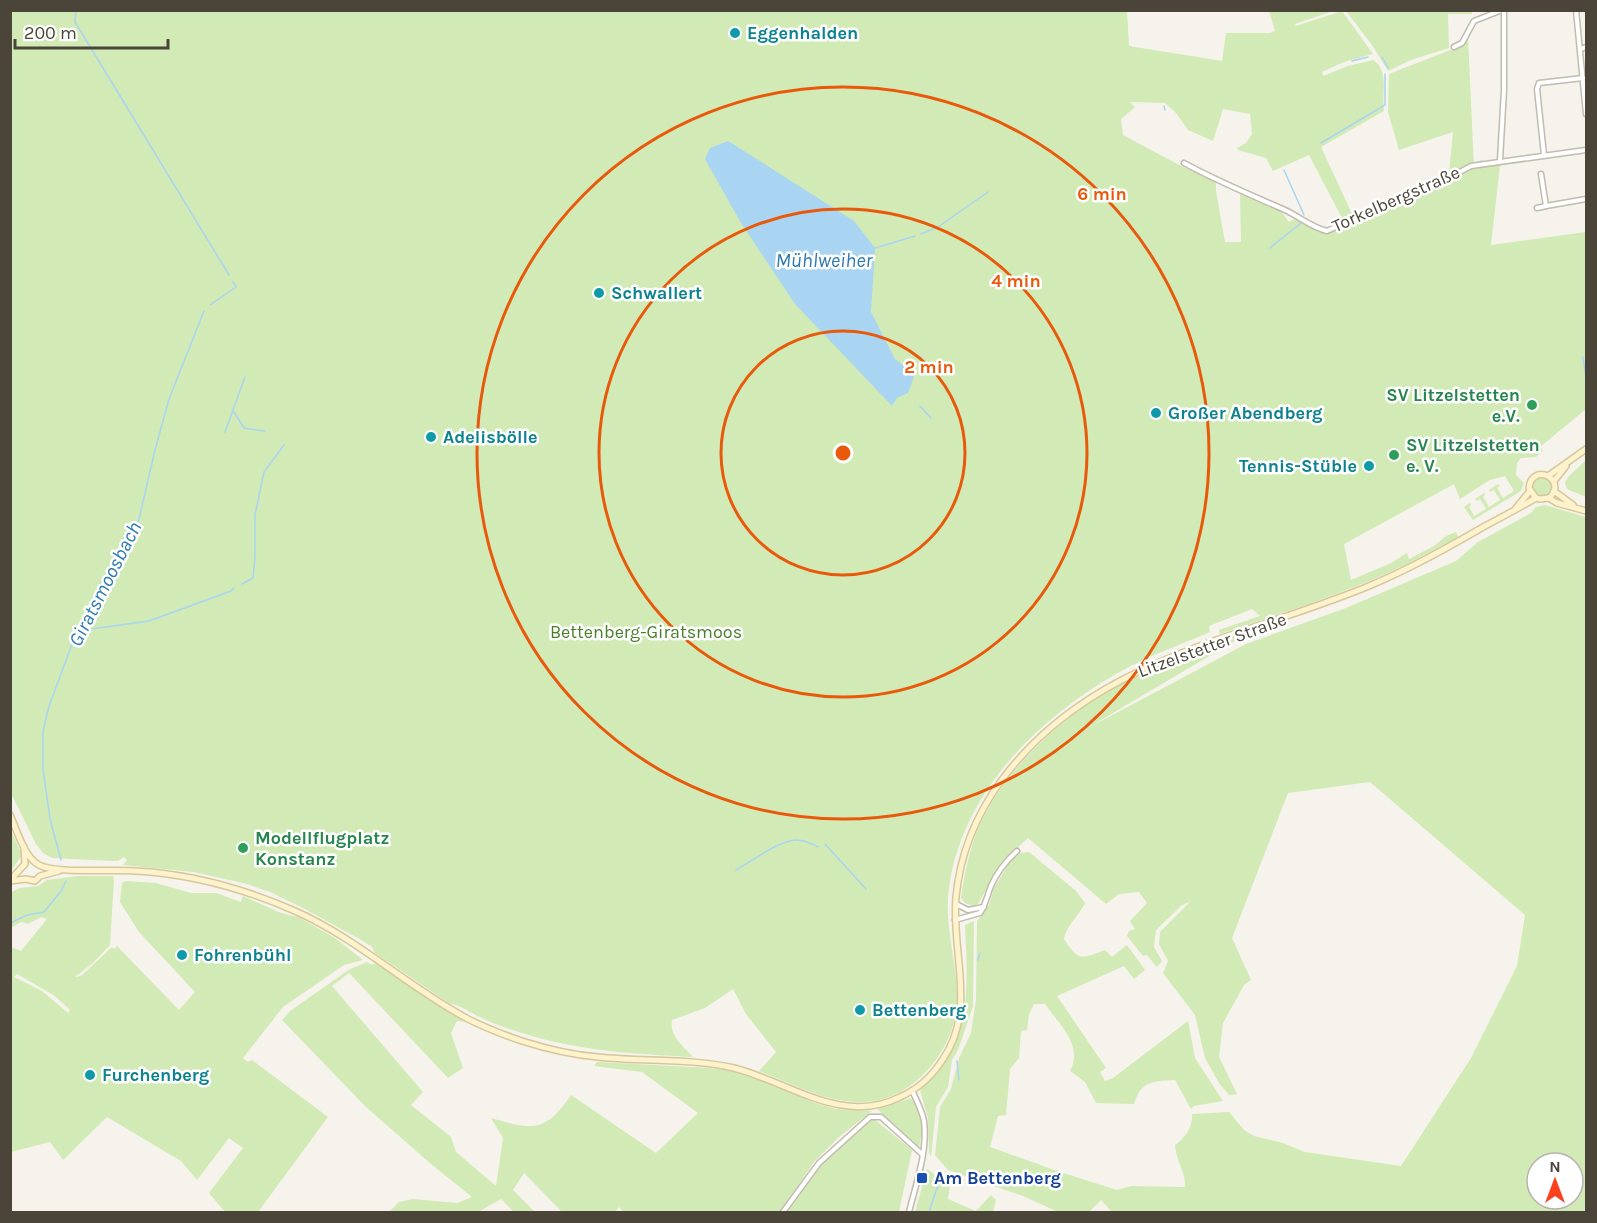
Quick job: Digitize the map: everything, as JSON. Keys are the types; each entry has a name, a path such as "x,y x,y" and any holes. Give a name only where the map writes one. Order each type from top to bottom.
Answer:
{"main road":[{"path":"1548,476 1587,449"},
{"path":"1530,491 1540,500 1548,498 1554,491 1554,482 1569,463"},
{"path":"1515,509 1530,491 1530,484 1535,476 1542,474 1554,482"},
{"path":"1554,491 1574,506"},
{"name":"Litzelstetter Straße","path":"63,870 134,870 163,873 223,885 258,896 329,928 375,957 420,990 470,1020 543,1047 598,1057 682,1061 732,1068 768,1080 803,1096 838,1106 857,1108 873,1106 894,1100 912,1090 937,1069 948,1052 958,1028 961,1005 955,920 960,870 975,824 989,800 1003,779 1040,737 1091,697 1121,678 1157,662 1368,587 1418,564 1536,498"},
{"path":"1548,498 1557,503 1587,511"},
{"path":"10,815 24,845 41,871 40,876"},
{"path":"24,845 22,874 26,879"},
{"path":"10,881 23,867 37,863 63,870"},
{"path":"10,881 26,879 35,881 40,876 63,870"}],"street":[{"path":"1454,47 1462,43 1474,21 1503,10 1504,90 1500,160"},
{"path":"1576,10 1587,114"},
{"path":"1581,49 1587,47"},
{"path":"1544,155 1537,89 1539,83 1582,78"},
{"name":"Torkelbergstraße","path":"1184,163 1248,195 1288,211 1315,228 1327,231 1420,188 1447,179 1471,166 1500,160 1587,150"},
{"path":"1541,174 1546,206"},
{"path":"1538,208 1587,199"},
{"path":"955,920 980,913 1004,863 1017,851"},
{"path":"956,904 968,910 984,907"},
{"path":"909,1212 922,1154 924,1120 912,1090"},
{"path":"783,1212 819,1163 870,1117 881,1117 922,1154"}],"green space":[{"name":"Bettenberg-Giratsmoos","path":"1127,10 1129,46 1222,61 1226,33 1275,31 1269,11 1333,11 1295,24 1296,26 1342,11 1373,54 1344,62 1322,72 1323,76 1348,66 1373,60 1381,70 1384,83 1384,111 1321,147 1353,216 1343,220 1309,155 1273,171 1266,158 1238,150 1237,148 1246,143 1252,134 1250,114 1223,109 1213,141 1188,130 1176,113 1165,103 1130,102 1135,107 1121,119 1123,135 1216,182 1225,242 1241,242 1240,194 1280,210 1289,222 1296,218 1321,231 1328,232 1445,181 1449,173 1453,132 1399,150 1388,112 1389,74 1463,45 1468,37 1474,167 1500,165 1491,245 1586,232 1586,409 1540,447 1543,450 1536,457 1521,458 1517,463 1516,475 1524,483 1521,491 1473,520 1464,507 1470,503 1469,507 1474,516 1486,509 1480,499 1477,501 1475,499 1484,493 1483,497 1489,507 1500,500 1494,490 1490,492 1489,490 1498,484 1500,486 1497,488 1503,498 1514,491 1505,476 1490,480 1460,499 1454,484 1344,544 1351,580 1391,563 1407,553 1409,559 1434,546 1446,536 1456,532 1458,537 1383,575 1314,602 1220,634 1219,630 1260,616 1252,609 1209,626 1210,632 1147,658 1096,686 1048,722 1026,742 988,788 968,824 958,850 951,876 948,903 957,988 955,1017 940,1054 928,1070 913,1083 896,1094 878,1100 845,1101 820,1095 759,1071 776,1052 746,1014 733,989 705,1008 672,1020 675,1036 693,1057 608,1051 546,1040 501,1026 449,1003 375,953 372,947 363,941 270,892 247,884 194,872 123,865 127,860 124,857 118,861 52,858 43,853 36,844 10,791 10,11"},
{"path":"1472,10 1472,14 1448,14 1449,48 1411,60 1388,71 1372,45 1346,11"},
{"path":"1586,460 1586,497 1567,489 1565,483 1568,477"},
{"path":"1543,477 1550,480 1553,487 1550,494 1543,497 1536,494 1533,487 1536,480"},
{"path":"1545,505 1586,517 1586,1212 1112,1212 1101,1200 1089,1212 1058,1212 1023,1196 948,1170 935,1155 940,1107 951,1089 959,1058 971,1033 976,1000 977,921 989,905 994,888 1010,862 1020,853 1029,852 1076,891 1085,903 1067,930 1064,939 1073,952 1085,957 1105,950 1112,957 1127,945 1145,970 1134,979 1124,966 1057,996 1106,1068 1100,1072 1105,1081 1113,1078 1188,1021 1195,1058 1223,1101 1194,1106 1191,1109 1175,1080 1149,1084 1140,1091 1134,1104 1096,1103 1085,1082 1070,1071 1074,1062 1074,1053 1063,1027 1045,1004 1034,1004 1029,1014 1027,1030 1021,1031 1019,1058 1010,1069 1006,1115 998,1116 990,1147 1117,1190 1131,1186 1185,1187 1175,1145 1188,1132 1192,1114 1229,1112 1244,1130 1254,1136 1283,1143 1305,1152 1401,1166 1471,1058 1517,966 1525,915 1370,782 1288,793 1232,938 1251,980 1244,985 1223,1023 1219,1057 1237,1094 1229,1095 1219,1083 1205,1058 1195,1015 1163,973 1168,961 1159,944 1160,932 1190,902 1182,905 1156,930 1154,947 1162,961 1157,967 1147,955 1143,956 1127,936 1129,931 1135,929 1130,921 1147,903 1139,892 1119,894 1106,904 1028,838 1001,863 978,904 973,906 965,903 961,898 965,872 977,831 999,791 1047,736 1103,694 1153,668 1243,636 1086,729 1246,644 1346,608 1456,561 1478,542 1531,513 1536,507"},
{"path":"10,828 22,855 11,871 10,871"},
{"path":"78,876 113,876 110,945 93,963 75,977 81,976 112,947 114,949 117,946 179,1010 195,992 139,932 120,902 122,883 126,881 156,883 191,893 216,893 241,902 243,896 281,913 298,917 335,938 363,960 344,965 283,1007 243,1058 248,1062 252,1060 328,1117 258,1212 225,1212 209,1193 243,1148 229,1138 197,1180 181,1161 107,1117 63,1160 50,1142 11,1152 11,947 21,951 47,919 41,917 28,924 21,922 11,928 11,892 20,888 38,886 47,880","holes":["17,974 55,996 70,1010 68,1013 42,991 14,977"]},
{"path":"974,921 973,1006 958,1050 952,1060 948,1087 936,1107 931,1157 928,1118 920,1090 937,1073 950,1055 958,1035 964,1015 966,993 965,925"},
{"path":"367,962 372,965 378,962 444,1009 467,1022 457,1021 451,1033 463,1068 448,1078 349,973 332,986 423,1092 411,1105 451,1137 456,1152 496,1186 503,1138 491,1118 518,1125 537,1125 553,1116 571,1095 656,1153 698,1113 642,1072 594,1066 597,1062 732,1071 836,1109 872,1111 839,1137 814,1162 780,1212 624,1212 619,1207 615,1212 562,1212 524,1173 513,1190 535,1212 514,1212 501,1199 478,1212 389,1212 399,1202 413,1199 457,1203 472,1197 366,1107 282,1020 290,1011 350,969"},
{"path":"911,1098 918,1109 921,1121 919,1147 877,1109"},
{"path":"870,1119 875,1120 912,1150 899,1212 787,1212 821,1164"},
{"path":"927,1169 950,1185 948,1199 976,1211 991,1195 996,1200 993,1212 915,1212"}],"water":[{"name":"Mühlweiher","path":"728,141 854,221 875,248 871,312 895,359 915,374 908,393 897,398 892,406 795,304 741,223 705,159 710,148"}],"waterway":[{"path":"76,10 75,22 229,275"},
{"path":"1352,61 1368,57"},
{"path":"1382,57 1388,68"},
{"path":"1321,143 1385,105 1385,74"},
{"path":"1164,106 1165,110"},
{"path":"1464,167 1482,161"},
{"path":"1449,176 1460,169"},
{"path":"1284,170 1304,215"},
{"path":"921,234 938,227 988,192"},
{"path":"1270,248 1301,223"},
{"path":"875,248 915,236"},
{"path":"210,305 236,287 233,282"},
{"name":"Giratsmoosbach","path":"61,860 50,819 43,769 43,731 49,706 77,631 103,578 136,532 169,399 204,311"},
{"path":"1583,357 1586,378"},
{"path":"225,432 245,377"},
{"path":"920,406 931,418"},
{"path":"234,412 244,428 265,431"},
{"path":"242,584 253,578 255,515 264,472 284,445"},
{"path":"77,631 149,621 234,588"},
{"path":"736,870 774,847 789,841 802,841 818,847"},
{"path":"825,844 866,889"},
{"name":"Giratsmoosbach","path":"10,923 27,915 44,912 66,881"},
{"path":"978,960 980,953"},
{"path":"957,1061 959,1080"},
{"path":"929,1212 940,1179"}],"place":[{"name":"Eggenhalden","path":"735,33"},
{"name":"Schwallert","path":"599,293"},
{"name":"SV Litzelstetten e.V.","path":"1532,405"},
{"name":"Großer Abendberg","path":"1156,413"},
{"name":"Adelisbölle","path":"431,437"},
{"name":"SV Litzelstetten e. V.","path":"1394,455"},
{"name":"Tennis-Stüble","path":"1369,466"},
{"name":"Modellflugplatz Konstanz","path":"243,848"},
{"name":"Fohrenbühl","path":"182,955"},
{"name":"Bettenberg","path":"860,1010"},
{"name":"Furchenberg","path":"90,1075"},
{"name":"Am Bettenberg","path":"922,1178"}]}
